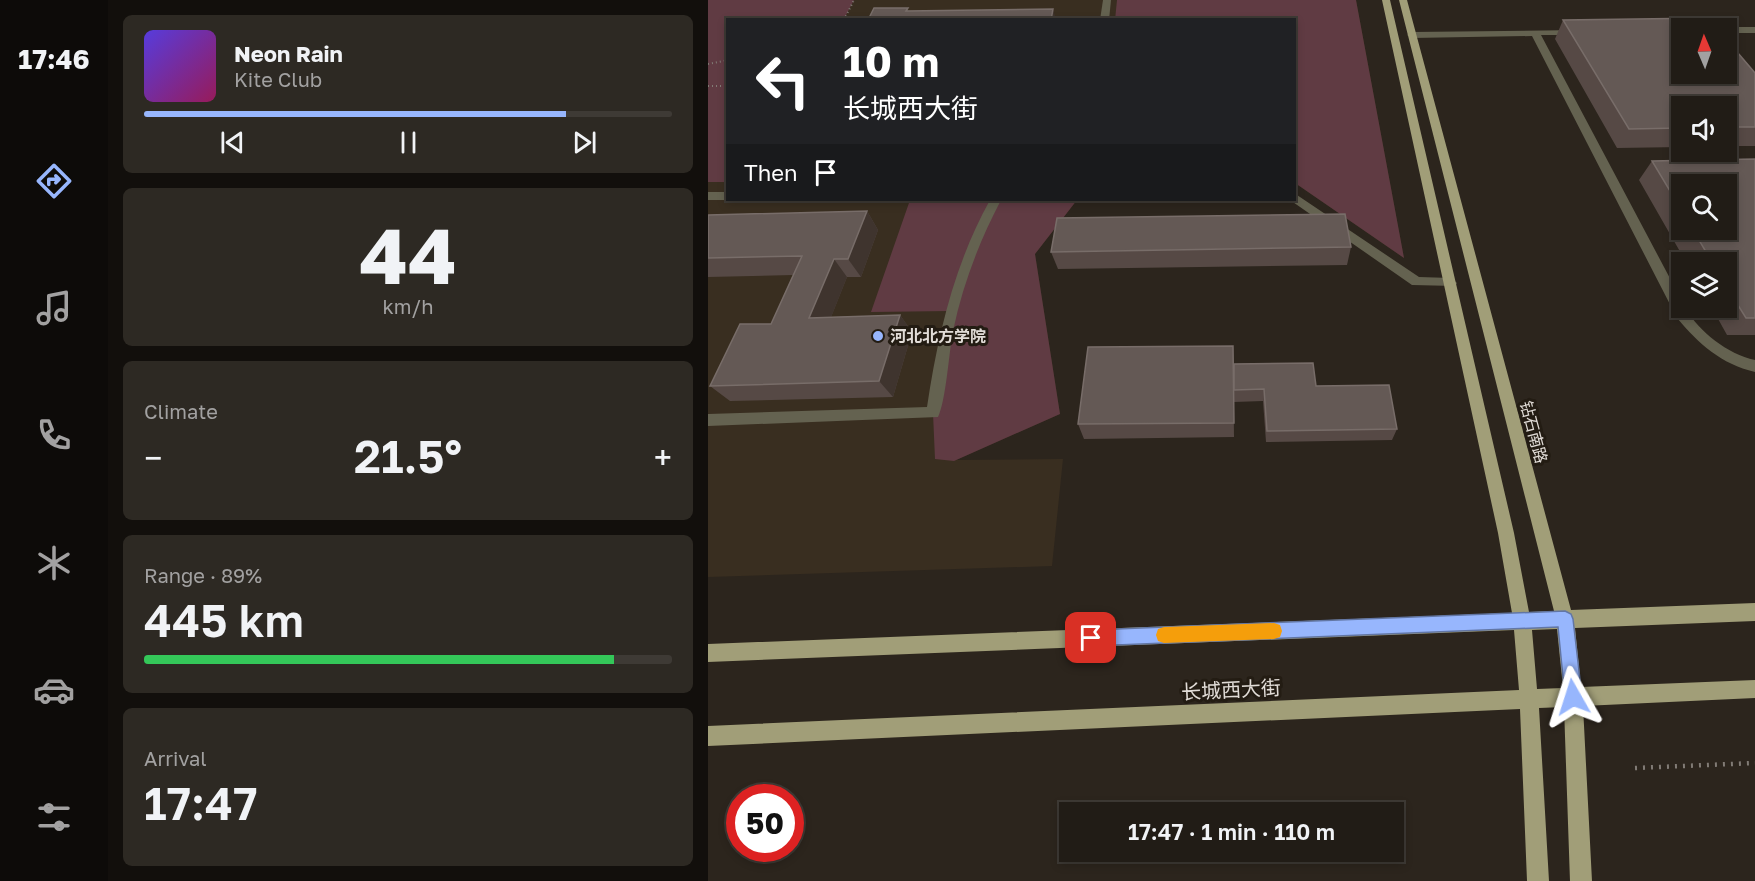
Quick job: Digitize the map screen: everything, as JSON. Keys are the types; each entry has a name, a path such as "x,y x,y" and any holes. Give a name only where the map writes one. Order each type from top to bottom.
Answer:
{"main road":[{"path":"1386,0 1506,533 1522,621 1529,700 1538,881"},
{"name":"钻石南路","path":"1403,0 1565,619 1573,697 1581,881"},
{"path":"708,653 1755,612"},
{"name":"长城西大街","path":"708,736 1755,689"}],"lane":[{"path":"1104,18 1107,0"},
{"path":"1737,30 1755,30"},
{"path":"1412,35 1592,32"},
{"path":"1535,33 1682,314 1704,340 1724,355 1745,365 1755,366"},
{"path":"708,196 726,196"},
{"path":"1296,198 1416,282 1451,283"},
{"path":"708,420 933,413 944,334 964,262 994,201"}],"path":[{"path":"845,18 854,0"},
{"path":"708,64 726,60"},
{"path":"708,86 726,86"},
{"path":"1635,768 1755,763"}],"shaded area":[{"name":"河北北方学院","path":"708,0 1356,0 1404,258 1296,184 1296,18 726,18 726,201 1076,201 1035,254 1060,414 956,460 1063,459 1052,566 708,577"},
{"path":"708,0 854,0 845,18 726,18 726,182 708,182"},
{"path":"1117,0 1356,0 1404,258 1296,184 1296,18 1115,18"},
{"path":"910,201 1076,201 1035,254 1060,414 954,461 935,459 933,413 950,311 871,312"}],"building":[{"path":"874,8 908,8 906,11 1053,9 1051,18 869,18"},
{"path":"1671,19 1671,84 1737,84 1737,52 1755,73 1755,127 1737,127 1737,96 1671,96 1671,128 1629,129 1563,20"},
{"path":"1737,159 1755,159 1755,318 1746,318 1737,304 1737,252 1706,252 1699,240 1737,240 1737,174 1671,174 1671,193 1652,161 1737,162"},
{"path":"867,211 848,259 834,259 809,318 900,315 879,381 710,386 740,324 771,324 802,256 708,258 708,215"},
{"path":"1345,214 1351,247 1051,252 1057,218"},
{"path":"1233,346 1234,423 1078,424 1088,347"},
{"path":"1313,363 1316,386 1389,385 1397,429 1267,431 1264,389 1234,390 1234,364"}],"slow traffic":[{"path":"1164,635 1274,631"}],"place":[{"name":"河北北方学院","path":"878,336"}],"route":[{"path":"1091,638 1565,619 1573,697"}]}
